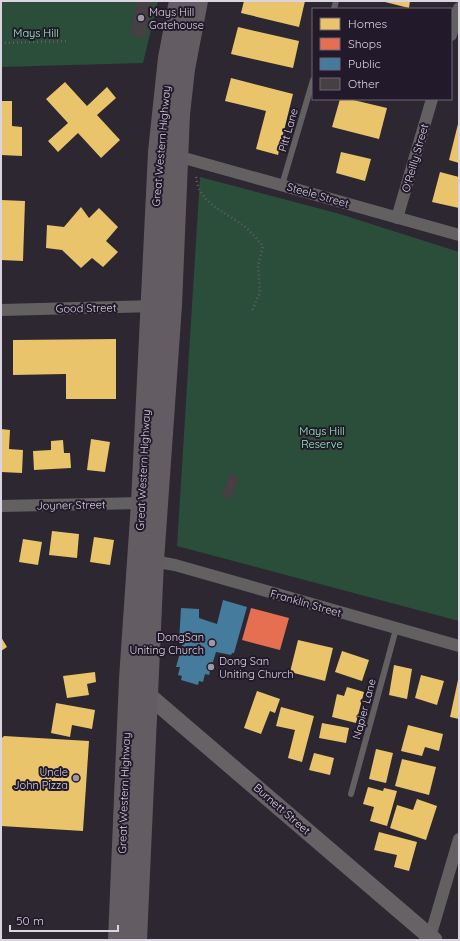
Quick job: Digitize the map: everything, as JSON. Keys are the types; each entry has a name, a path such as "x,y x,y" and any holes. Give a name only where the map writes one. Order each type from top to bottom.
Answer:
{"highway":[{"name":"Great Western Highway","path":"136,940 153,561 161,306 159,152 169,58 180,1"},
{"name":"Great Western Highway","path":"119,940 130,679 142,503 177,156 184,69 197,1"}],"main road":[{"name":"Burnett Street","path":"130,679 432,939"}],"street":[{"path":"452,32 459,8"},
{"name":"O'Reilly Street","path":"397,218 432,100"},
{"name":"Steele Street","path":"177,156 459,235"},
{"name":"Good Street","path":"1,310 161,306"},
{"name":"Joyner Street","path":"1,506 142,503"},
{"name":"Franklin Street","path":"153,561 175,565 459,646"},
{"path":"432,939 459,838"}],"lane":[{"name":"Pitt Lane","path":"282,185 312,83"},
{"name":"Napier Lane","path":"351,794 396,629"}],"path":[{"path":"1,43 69,41"},
{"path":"196,177 197,186 204,198 220,212 241,224 251,232 262,246 258,266 260,292 252,311"}],"green space":[{"name":"Mays Hill","path":"1,1 158,1 143,63 1,67"},
{"name":"Mays Hill Reserve","path":"200,177 340,214 459,252 459,621 177,546"}],"building: Homes":[{"path":"244,1 305,1 299,27 241,13"},
{"path":"381,1 410,1 409,8"},
{"path":"238,27 299,41 293,68 231,54"},
{"path":"231,78 293,94 278,155 256,149 266,111 225,101"},
{"path":"65,82 87,106 107,87 116,98 97,115 120,140 101,158 78,133 58,152 48,141 68,123 46,99"},
{"path":"340,100 353,100 387,108 379,139 332,127"},
{"path":"1,101 12,101 12,126 22,127 22,156 1,155"},
{"path":"459,124 459,163 449,160"},
{"path":"341,152 371,159 365,181 336,173"},
{"path":"440,172 459,177 459,208 432,202"},
{"path":"1,200 25,201 23,261 1,260"},
{"path":"81,207 89,218 99,208 118,227 106,241 118,252 103,267 92,258 81,268 62,250 46,248 47,225 64,227"},
{"path":"116,339 116,399 66,399 66,374 13,375 13,340"},
{"path":"1,429 10,430 9,449 23,450 22,473 1,472"},
{"path":"91,439 110,442 105,472 87,470"},
{"path":"63,440 64,453 70,453 71,468 34,470 33,451 51,450 51,441"},
{"path":"52,531 79,534 77,558 49,555"},
{"path":"94,537 114,540 110,565 90,562"},
{"path":"23,539 42,542 38,565 19,562"},
{"path":"1,637 7,647 1,651"},
{"path":"298,640 333,648 325,681 290,672"},
{"path":"342,651 369,660 362,681 335,672"},
{"path":"394,665 412,669 407,699 389,695"},
{"path":"95,672 96,682 87,684 89,695 67,698 63,676"},
{"path":"421,675 444,681 437,705 415,698"},
{"path":"459,680 459,719 450,717"},
{"path":"347,687 364,692 356,723 332,717 337,694 344,696"},
{"path":"257,691 280,699 275,713 270,711 261,734 244,728"},
{"path":"56,703 95,710 92,729 72,725 70,737 51,733"},
{"path":"281,707 314,716 302,762 288,758 295,730 276,726"},
{"path":"322,723 349,728 346,743 319,738"},
{"path":"408,725 443,734 439,751 425,747 422,756 401,751"},
{"path":"4,736 89,741 83,831 1,826 1,739"},
{"path":"376,749 393,753 386,783 369,779"},
{"path":"314,753 334,758 330,775 309,770"},
{"path":"402,759 436,767 429,795 395,786"},
{"path":"368,787 383,791 384,788 397,791 387,826 370,821 374,807 363,804"},
{"path":"417,799 437,806 426,840 390,828 397,805 413,810"},
{"path":"379,832 417,842 409,871 394,867 397,855 374,850"}],"building: Shops":[{"path":"251,608 289,618 280,650 242,640"}],"building: Public":[{"name":"DongSan Uniting Church","path":"223,600 247,607 234,653 231,655 216,652 209,675 205,674 203,682 199,681 198,685 181,680 182,676 178,675 180,667 176,667 183,642 187,643 186,641 179,641 181,608 199,609 199,618 217,624"}],"building: Other":[{"name":"Mays Hill Gatehouse","path":"137,1 153,1 145,38 130,35"},
{"path":"230,473 239,477 231,500 222,496"}],"place":[{"name":"Mays Hill Gatehouse","path":"141,18"},
{"name":"DongSan Uniting Church","path":"212,643"},
{"name":"Dong San Uniting Church","path":"211,667"},
{"name":"Uncle John Pizza","path":"76,778"}]}
